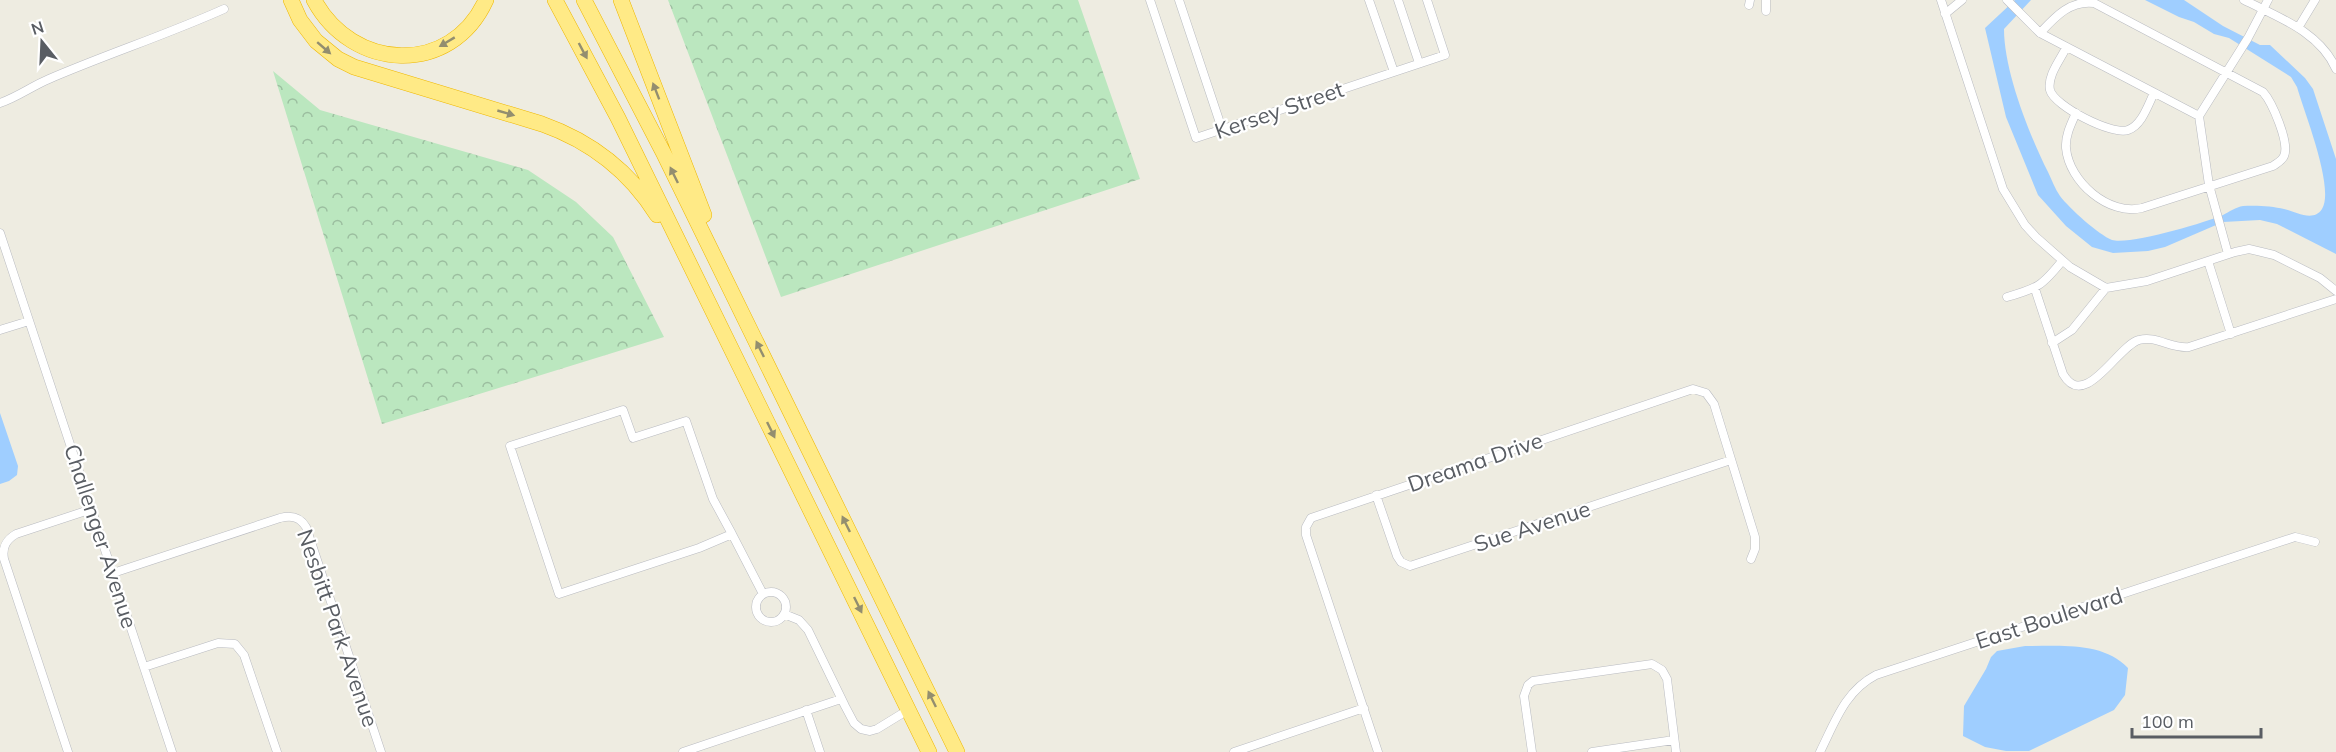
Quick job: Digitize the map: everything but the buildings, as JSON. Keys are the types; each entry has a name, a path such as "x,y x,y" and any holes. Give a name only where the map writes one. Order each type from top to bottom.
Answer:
{"highway":[{"path":"291,0 300,20 316,41 338,59 354,67 542,124 568,134 596,151 624,174 647,200 727,340"},
{"path":"314,0 325,19 349,40 372,51 400,56 431,51 456,37 476,17 486,0"},
{"path":"555,0 618,118 929,752"},
{"path":"584,0 641,107 957,752"},
{"path":"621,0 737,303"}],"street":[{"name":"Kersey Street","path":"1150,0 1196,138 1445,55 1427,0"},
{"path":"1179,0 1222,129"},
{"path":"1369,0 1394,72"},
{"path":"1398,0 1419,63"},
{"path":"1766,0 1766,11"},
{"path":"1941,0 2003,189 2025,225 2062,261 2106,288 2136,284 2249,249 2268,252 2320,278 2336,291"},
{"path":"1946,14 1962,0"},
{"path":"2007,0 2040,33 2199,116"},
{"path":"2244,0 2298,28 2323,47 2336,69"},
{"path":"2228,254 2209,186 2199,116 2241,50 2268,0"},
{"path":"2264,10 2274,0"},
{"path":"2298,28 2315,0"},
{"path":"2040,33 2066,7 2078,2 2089,2 2258,88 2266,96 2276,115 2285,152 2281,160 2273,166 2135,210 2123,210 2111,206 2085,185 2069,161 2066,138 2076,113"},
{"path":"0,103 20,96 50,79 224,9"},
{"path":"2066,48 2053,72 2049,87 2055,100 2076,113 2112,130 2126,131 2138,123 2154,93"},
{"name":"Challenger Avenue","path":"0,233 172,752"},
{"path":"2007,297 2035,289 2047,280 2062,261"},
{"path":"2208,261 2231,334"},
{"path":"2052,343 2072,330 2106,288"},
{"path":"2035,289 2065,378 2072,384 2081,385 2096,378 2128,345 2136,340 2151,339 2183,348 2336,298"},
{"path":"0,330 29,321"},
{"name":"Dreama Drive","path":"1378,752 1306,535 1306,527 1311,518 1693,389 1701,390 1710,397 1755,537 1755,549 1751,560"},
{"path":"732,534 699,548 559,594 510,446 623,410 633,438 686,421 713,499 732,534 763,594"},
{"name":"Sue Avenue","path":"1376,495 1397,556 1401,562 1410,566 1731,460"},
{"path":"68,752 4,559 4,550 6,542 16,534 92,509"},
{"name":"Nesbitt Park Avenue","path":"113,573 280,518 299,519 306,527 381,752"},
{"name":"East Boulevard","path":"1820,752 1847,698 1857,687 1876,675 2295,537 2315,542"},
{"path":"772,592 781,596 785,604 784,614 772,622 762,619 756,606 759,597 772,592"},
{"path":"784,614 799,620 808,630 841,699 854,723 861,729 870,731 877,729 908,710"},
{"path":"144,667 218,643 235,644 244,655 277,752"},
{"path":"1532,752 1524,696 1525,690 1533,681 1652,664 1662,670 1667,679 1676,752"},
{"path":"683,752 841,699"},
{"path":"1234,752 1364,708"},
{"path":"806,710 820,752"},
{"path":"1592,752 1674,741"}],"green space":[{"path":"668,0 1078,0 1140,179 781,297"},
{"path":"273,71 320,110 528,170 576,202 613,237 664,337 382,424"}],"water":[{"path":"2015,0 2031,0 2004,29 2008,64 2019,102 2033,140 2058,193 2092,227 2112,240 2121,241 2184,228 2214,219 2243,206 2275,207 2309,216 2322,209 2325,185 2322,168 2297,87 2291,77 2229,38 2214,34 2194,22 2145,0 2184,0 2223,26 2260,45 2270,45 2305,78 2313,89 2336,159 2336,254 2277,224 2260,220 2223,222 2165,247 2148,251 2113,253 2092,247 2066,226 2038,195 2006,117 1985,28"},
{"path":"0,413 18,466 17,475 0,484"},
{"path":"2025,646 2080,647 2106,653 2118,659 2128,668 2125,695 2114,710 2029,751 2006,751 1985,747 1963,736 1964,706 1991,657 1997,651"}]}
